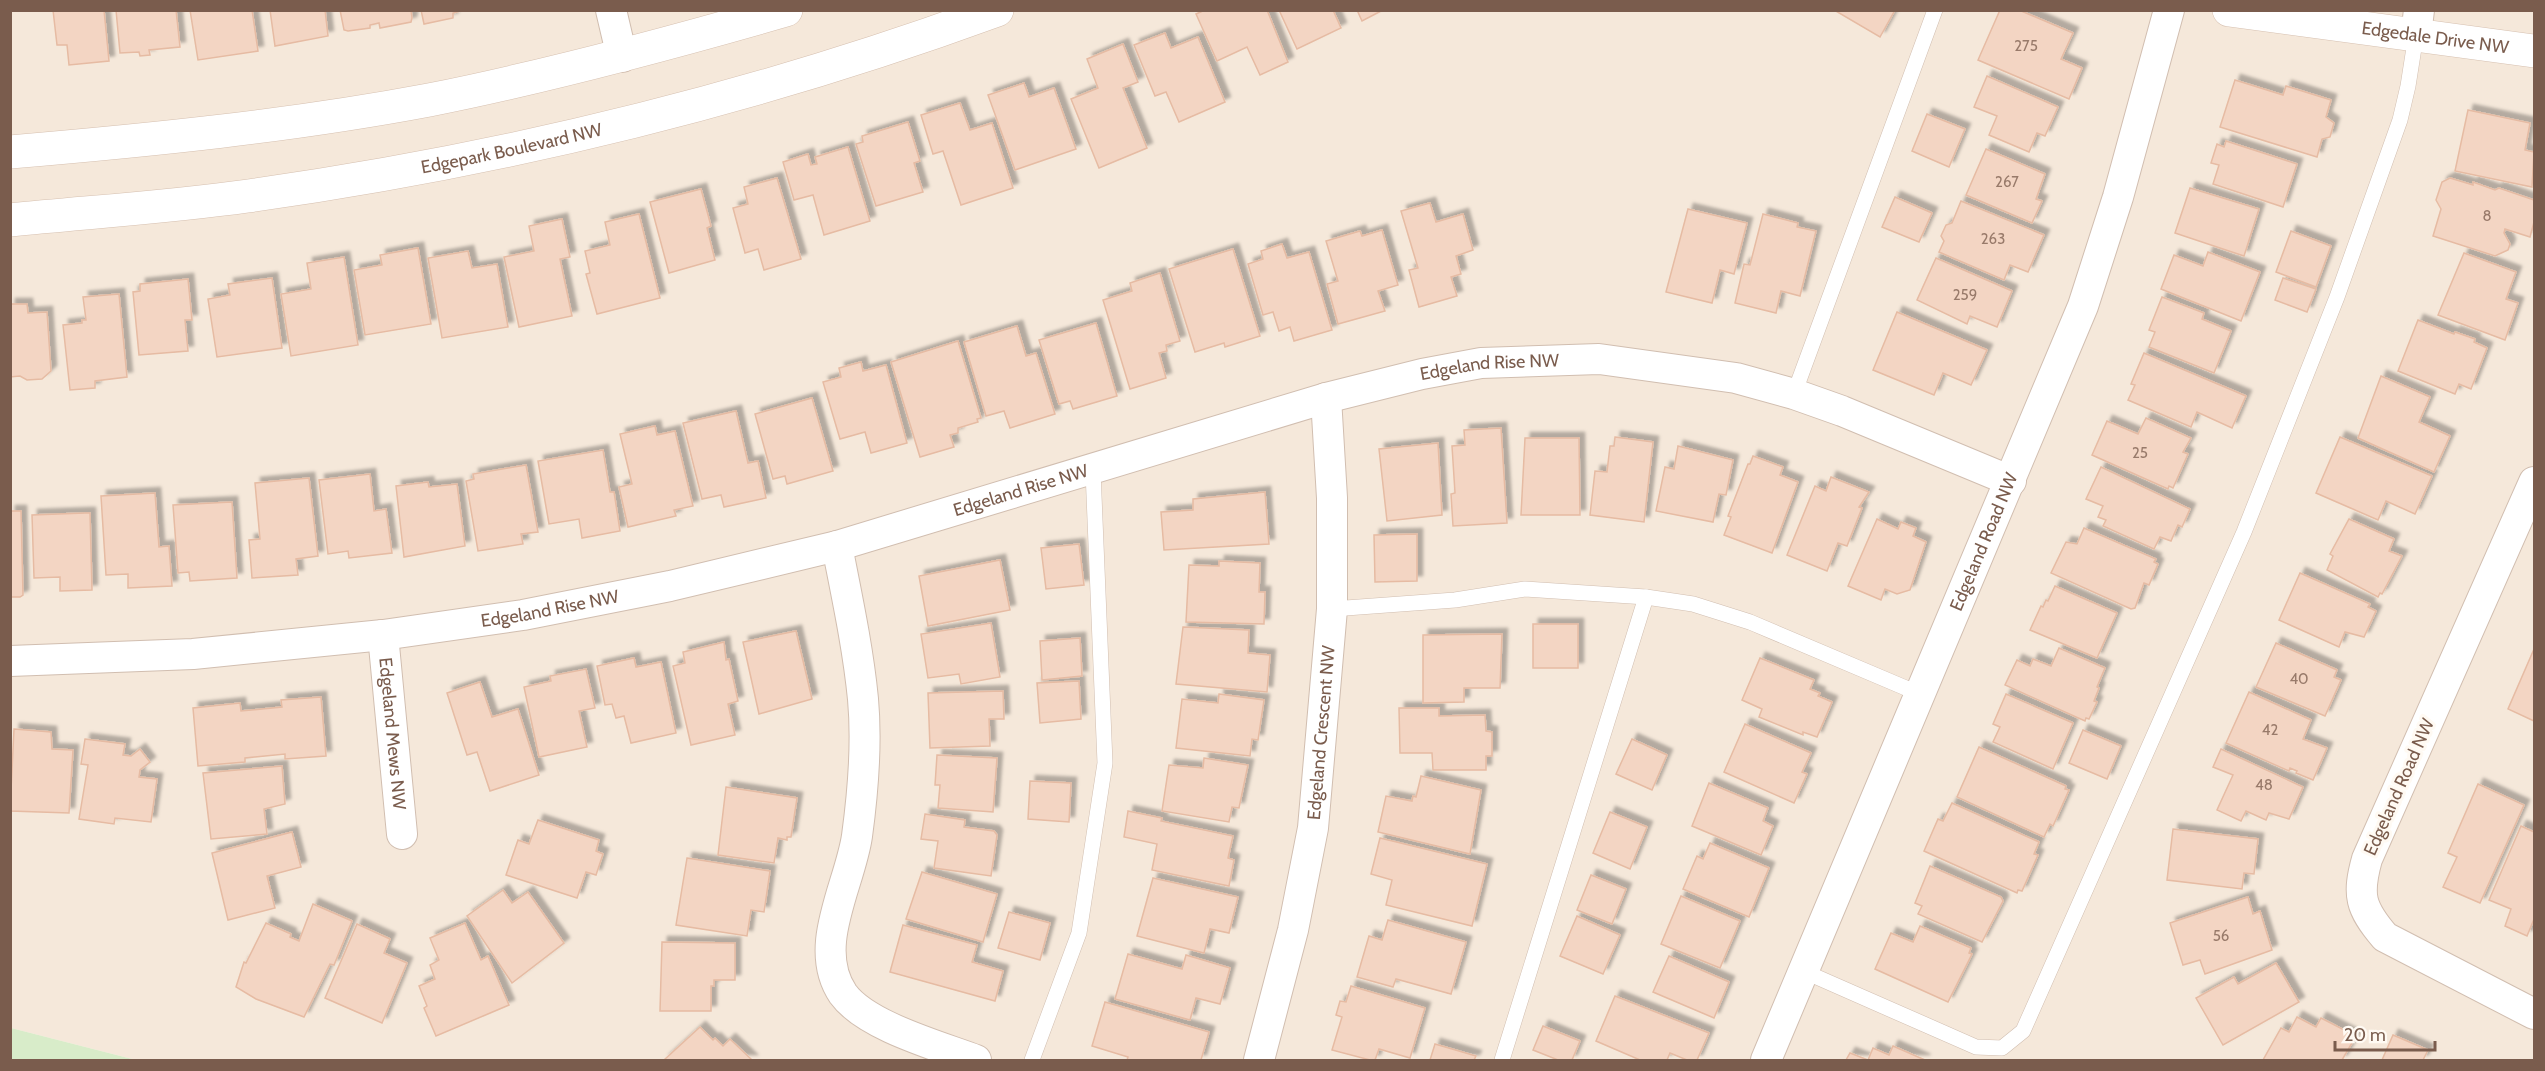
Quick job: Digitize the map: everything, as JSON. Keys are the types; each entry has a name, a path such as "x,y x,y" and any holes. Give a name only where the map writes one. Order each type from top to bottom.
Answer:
{"street":[{"path":"611,10 622,57"},
{"path":"10,152 159,140 295,122 430,100 622,57 786,10"},
{"name":"Edgepark Boulevard NW","path":"10,220 247,196 419,169 620,126 788,82 890,50 997,10"},
{"name":"Edgeland Road NW","path":"1766,1060 2083,306 2118,197 2169,10"},
{"name":"Edgedale Drive NW","path":"2229,10 2417,23 2535,51"},
{"name":"Edgeland Rise NW","path":"10,661 193,654 383,635 523,615 670,586 837,546 1093,471 1326,398 1422,374 1481,363 1599,359 1736,378 1794,394 2011,481"},
{"name":"Edgeland Crescent NW","path":"1259,1060 1291,940 1313,828 1327,693 1332,609 1332,498 1326,398"},
{"name":"Edgeland Road NW","path":"2535,482 2524,534 2367,859 2361,882 2362,903 2371,920 2385,936 2535,1014"},
{"path":"837,546 863,701 857,836 830,947 834,977 850,1003 873,1020 976,1060"},
{"name":"Edgeland Mews NW","path":"383,635 402,834"}],"lane":[{"path":"1794,394 1935,10"},
{"path":"1803,971 1976,1047 2002,1048 2023,1031 2244,532 2292,416 2400,120 2408,86 2417,23"},
{"path":"1032,1060 1079,933 1104,764 1093,471"},
{"path":"1332,609 1455,600 1525,589 1646,597 1693,604 1750,622 1920,694"},
{"path":"1502,1060 1646,597"}],"shaded area":[{"path":"11,11 2534,11 2534,1060 136,1060 11,1028"}],"green space":[{"path":"11,1028 136,1060 11,1060"}],"building":[{"path":"53,10 104,10 109,61 69,65 67,45 57,45"},
{"path":"116,10 176,10 180,47 149,50 150,55 140,56 139,52 120,53"},
{"path":"190,10 252,10 258,51 198,60"},
{"path":"270,10 325,10 328,36 275,46"},
{"path":"340,10 411,10 412,18 411,22 380,28 379,23 370,25 370,28 348,31 344,30"},
{"path":"421,10 464,10 453,13 453,18 424,24"},
{"path":"1205,10 1267,10 1288,62 1260,75 1247,47 1217,61 1196,14"},
{"path":"1279,10 1333,10 1341,28 1297,49"},
{"path":"1357,10 1383,10 1362,21"},
{"path":"1834,10 1895,10 1880,37"},
{"path":"2000,10 2019,10 2073,33 2061,59 2082,68 2069,99 1978,60"},
{"path":"1165,33 1171,48 1198,37 1225,102 1179,122 1166,92 1155,96 1134,45"},
{"path":"1123,44 1138,82 1123,88 1147,148 1099,168 1071,99 1098,88 1087,59"},
{"path":"1987,76 2058,107 2045,136 2037,133 2029,152 1989,135 1997,116 1974,107"},
{"path":"2235,80 2283,95 2286,86 2331,100 2326,117 2334,123 2330,137 2322,139 2317,157 2220,127"},
{"path":"1024,83 1029,97 1054,88 1076,149 1015,170 988,95"},
{"path":"960,103 970,130 992,123 1013,188 961,205 943,151 933,154 921,115"},
{"path":"2468,110 2530,123 2525,150 2534,152 2532,187 2455,171"},
{"path":"1927,114 1965,129 1949,167 1912,151"},
{"path":"908,122 920,161 914,163 923,192 876,206 856,144 863,142 862,136"},
{"path":"2226,141 2297,164 2283,207 2213,184 2219,165 2211,163 2217,144 2224,147"},
{"path":"848,147 870,221 824,235 813,195 794,200 783,162 808,154 811,165 817,164 815,157"},
{"path":"1986,149 2045,174 2036,199 2042,201 2032,223 1966,195"},
{"path":"777,178 801,259 764,270 758,249 745,253 733,208 748,204 744,187"},
{"path":"2450,178 2473,185 2473,182 2495,190 2499,188 2534,200 2534,222 2530,237 2505,229 2504,233 2510,244 2508,250 2495,256 2433,236 2441,209 2436,200 2442,182"},
{"path":"2190,188 2259,209 2244,256 2175,233"},
{"path":"701,189 711,226 707,228 715,260 669,273 650,202"},
{"path":"1895,197 1932,213 1919,242 1882,227"},
{"path":"1961,201 2044,235 2028,272 2010,265 2004,280 1939,252 1944,241 1941,236 1946,225 1952,223"},
{"path":"1430,203 1436,222 1463,214 1473,250 1456,256 1461,274 1451,277 1457,296 1419,307 1409,270 1418,268 1401,211"},
{"path":"1688,209 1747,223 1734,274 1720,270 1712,303 1666,292"},
{"path":"639,214 660,298 597,314 586,274 590,273 585,251 610,245 605,222"},
{"path":"1763,214 1798,223 1797,227 1816,231 1800,296 1781,291 1776,313 1735,303 1744,264 1750,265"},
{"path":"562,219 570,257 560,259 572,316 519,327 504,257 534,251 529,226"},
{"path":"1382,230 1398,285 1378,291 1385,311 1338,324 1327,284 1338,281 1326,241 1360,231 1362,236"},
{"path":"2291,231 2331,246 2316,287 2276,272"},
{"path":"1282,244 1287,258 1309,252 1332,330 1294,341 1290,327 1279,331 1273,312 1263,315 1248,264 1263,259 1261,251"},
{"path":"418,248 431,324 365,335 354,270 382,265 380,255"},
{"path":"1233,249 1260,336 1225,347 1224,343 1195,352 1169,269"},
{"path":"468,251 472,268 497,264 508,327 442,338 428,258"},
{"path":"2208,252 2260,272 2241,321 2161,289 2174,255 2203,266"},
{"path":"2464,253 2516,272 2506,299 2518,303 2505,340 2438,315"},
{"path":"344,257 358,345 291,356 281,294 311,289 307,263"},
{"path":"1936,258 2012,291 1997,327 1970,316 1967,324 1917,300"},
{"path":"1160,273 1180,341 1166,345 1167,351 1159,353 1166,378 1130,389 1103,300 1132,291 1130,283"},
{"path":"272,278 282,348 217,357 208,299 230,295 228,284"},
{"path":"2283,278 2316,289 2307,312 2275,300"},
{"path":"188,279 192,320 185,320 188,351 139,355 133,292 140,291 140,284"},
{"path":"119,294 127,377 95,381 95,388 70,390 63,325 82,323 82,320 86,320 83,297"},
{"path":"2162,297 2204,313 2202,319 2231,331 2214,373 2149,347 2155,332 2149,330"},
{"path":"10,304 27,304 28,313 47,312 51,371 42,379 27,380 20,376 10,377"},
{"path":"1897,312 1987,350 1971,385 1943,373 1934,395 1873,370"},
{"path":"2418,320 2454,334 2455,332 2475,339 2474,342 2487,348 2471,389 2459,384 2455,394 2398,371"},
{"path":"1096,323 1117,396 1073,409 1070,401 1059,404 1039,340"},
{"path":"1017,326 1026,356 1036,353 1055,414 1010,428 1004,411 986,416 964,342"},
{"path":"958,341 981,418 977,419 978,422 958,428 958,433 950,435 954,447 920,457 891,362"},
{"path":"2144,353 2246,396 2232,428 2197,412 2191,427 2128,400 2135,385 2131,384"},
{"path":"861,362 863,371 886,365 907,443 871,453 865,432 840,439 823,382 841,377 839,368"},
{"path":"2381,376 2430,397 2419,422 2450,436 2434,472 2358,438"},
{"path":"812,398 833,471 787,484 785,476 773,479 755,414"},
{"path":"736,411 748,463 758,461 766,498 724,507 721,495 702,499 683,423"},
{"path":"2146,418 2191,438 2183,452 2188,454 2173,488 2169,486 2168,489 2092,455 2107,421 2138,434"},
{"path":"655,426 657,435 675,431 693,506 674,510 676,516 628,527 619,487 632,484 620,434"},
{"path":"1501,428 1507,523 1453,526 1451,494 1455,493 1452,446 1465,445 1464,430"},
{"path":"1615,437 1653,442 1644,522 1590,515 1595,471 1607,472 1610,446 1614,446"},
{"path":"2340,437 2432,476 2415,514 2386,501 2378,520 2316,493"},
{"path":"1525,438 1579,438 1580,515 1521,515"},
{"path":"1438,443 1442,515 1387,521 1379,449"},
{"path":"1678,446 1733,460 1726,495 1719,494 1713,522 1656,511 1665,467 1674,469"},
{"path":"603,450 610,492 614,492 620,531 582,538 579,519 549,524 538,461"},
{"path":"1753,456 1783,467 1780,475 1798,482 1772,553 1724,535 1731,517 1728,516"},
{"path":"526,465 538,532 521,534 523,544 478,551 466,481 474,479 473,474"},
{"path":"2101,467 2190,509 2182,527 2178,525 2171,541 2160,537 2154,549 2103,526 2106,520 2098,517 2103,506 2086,499"},
{"path":"370,474 374,511 386,509 392,553 349,558 348,551 328,554 319,480"},
{"path":"1831,477 1869,492 1859,507 1862,508 1847,546 1838,543 1827,571 1787,555 1815,486 1826,491"},
{"path":"309,478 318,556 296,559 298,575 252,578 249,540 260,539 255,483"},
{"path":"428,482 429,487 457,484 465,546 404,557 396,486"},
{"path":"1265,492 1269,544 1164,550 1161,512 1193,510 1193,499"},
{"path":"155,493 159,547 169,546 172,586 128,588 128,574 106,575 101,496"},
{"path":"232,502 237,578 190,581 189,572 178,573 173,505"},
{"path":"10,511 21,511 23,595 20,597 10,597"},
{"path":"90,513 92,590 60,591 60,577 34,578 32,515"},
{"path":"1877,519 1898,529 1901,522 1916,528 1913,536 1926,542 1910,590 1897,594 1885,589 1881,600 1848,586"},
{"path":"2349,519 2394,539 2389,551 2402,556 2382,594 2380,593 2378,597 2327,570 2333,556 2330,554"},
{"path":"2084,528 2156,559 2154,562 2158,564 2149,585 2144,583 2135,608 2131,609 2051,573 2066,542 2077,544"},
{"path":"1417,534 1417,581 1375,582 1374,535"},
{"path":"1079,544 1084,585 1046,589 1041,548"},
{"path":"1000,560 1010,610 928,626 919,576"},
{"path":"1219,561 1260,563 1259,592 1265,592 1264,624 1186,622 1189,565 1219,566"},
{"path":"2300,573 2370,604 2368,607 2376,611 2364,637 2345,632 2339,647 2279,620"},
{"path":"2055,586 2117,613 2097,658 2030,630 2041,606 2043,607 2046,600 2048,601"},
{"path":"991,623 1000,677 961,684 959,674 928,678 921,634"},
{"path":"1533,624 1578,624 1578,668 1533,668"},
{"path":"1183,627 1249,630 1248,653 1270,655 1267,692 1176,684"},
{"path":"796,631 812,699 759,714 743,642"},
{"path":"1502,634 1500,688 1464,688 1464,702 1423,703 1423,635"},
{"path":"1080,638 1082,676 1042,680 1040,641"},
{"path":"724,642 726,660 729,659 738,701 728,704 735,735 691,745 673,666 685,663 683,652"},
{"path":"2276,643 2337,670 2334,677 2341,680 2325,716 2256,687"},
{"path":"2059,648 2105,668 2097,687 2099,688 2094,701 2097,702 2089,719 2086,718 2085,721 2005,685 2017,660 2030,666 2033,659 2051,666"},
{"path":"2534,649 2534,721 2508,709"},
{"path":"634,658 636,667 661,662 676,733 631,743 624,716 616,718 612,704 605,705 597,666"},
{"path":"1760,658 1814,680 1810,689 1820,693 1818,696 1832,702 1817,737 1803,732 1803,735 1759,717 1762,709 1742,700"},
{"path":"586,669 595,708 579,711 587,747 539,757 524,687 551,681 550,676"},
{"path":"1079,681 1081,719 1040,723 1037,683"},
{"path":"480,682 492,717 518,709 539,775 490,791 477,752 467,755 447,693"},
{"path":"1003,691 1004,719 989,719 990,746 930,748 928,693"},
{"path":"2249,692 2311,720 2303,739 2327,748 2313,780 2290,768 2289,771 2226,743"},
{"path":"1219,694 1264,700 1258,740 1252,739 1250,756 1176,748 1182,699 1218,703"},
{"path":"2006,694 2073,723 2053,769 1993,742 2000,727 1993,724"},
{"path":"321,697 326,756 285,759 285,754 245,758 245,762 198,766 193,708 240,703 241,711 282,707 281,700"},
{"path":"1399,708 1439,708 1439,716 1485,715 1486,731 1492,732 1492,756 1486,756 1486,770 1433,770 1432,753 1400,753"},
{"path":"1745,724 1811,753 1802,772 1807,774 1794,803 1724,772"},
{"path":"14,729 51,732 52,749 73,750 69,813 10,811"},
{"path":"2083,730 2121,746 2107,779 2069,763"},
{"path":"85,739 125,744 123,755 131,756 140,749 150,762 140,770 139,777 157,779 151,822 115,818 114,824 79,819 88,765 81,764"},
{"path":"1632,739 1667,755 1652,790 1616,774"},
{"path":"1979,747 2066,786 2065,789 2069,790 2053,826 2050,824 2044,837 1957,797"},
{"path":"2221,749 2303,787 2289,819 2269,813 2266,820 2246,811 2241,821 2217,810 2233,775 2213,767"},
{"path":"937,755 997,758 993,812 938,808 940,785 935,785"},
{"path":"1204,758 1248,765 1239,808 1232,807 1229,822 1162,811 1169,765 1203,768"},
{"path":"282,766 285,804 264,809 267,834 211,839 203,773"},
{"path":"1421,776 1481,790 1470,854 1378,832 1386,796 1412,801 1413,796 1416,797"},
{"path":"1030,781 1071,783 1069,822 1028,819"},
{"path":"1709,783 1768,808 1763,821 1773,826 1761,855 1692,826"},
{"path":"2478,784 2524,805 2480,903 2443,887 2457,857 2448,853"},
{"path":"726,787 797,798 791,837 787,837 787,840 778,838 774,863 718,855"},
{"path":"1952,803 2039,842 2034,854 2038,855 2022,891 2018,890 2017,893 1924,851 1938,819 1943,821"},
{"path":"1128,811 1162,818 1161,821 1233,836 1228,858 1234,860 1229,886 1152,870 1157,844 1124,837"},
{"path":"1610,812 1647,827 1630,869 1593,853"},
{"path":"925,814 965,820 964,827 994,831 997,835 991,876 934,868 938,841 921,839"},
{"path":"538,820 599,840 596,851 603,854 596,875 586,872 577,898 506,875 518,840 529,844"},
{"path":"2521,826 2534,832 2534,919 2527,936 2505,926 2511,909 2489,900"},
{"path":"2173,829 2258,839 2254,874 2244,873 2242,889 2167,880"},
{"path":"292,832 301,867 267,876 275,908 228,920 212,853"},
{"path":"1380,838 1487,864 1472,926 1386,905 1392,880 1371,874"},
{"path":"1710,843 1769,868 1749,917 1683,889 1697,856 1703,859"},
{"path":"687,858 770,871 764,912 751,910 747,936 676,925"},
{"path":"1930,866 2001,897 2003,901 1982,942 1918,914 1922,906 1915,903"},
{"path":"922,872 997,894 983,942 906,919"},
{"path":"1591,875 1626,889 1612,924 1577,910"},
{"path":"1153,878 1238,897 1229,933 1210,929 1204,953 1137,936"},
{"path":"503,890 512,903 528,892 564,943 512,983 467,916"},
{"path":"1681,896 1740,921 1720,968 1661,944"},
{"path":"2248,897 2253,914 2260,911 2272,950 2205,974 2200,960 2183,965 2170,923"},
{"path":"313,904 352,921 334,965 330,964 304,1017 256,999 236,987 244,962 246,963 266,923 291,934 290,937 299,941"},
{"path":"1009,912 1050,923 1040,960 998,948"},
{"path":"1577,916 1620,935 1603,974 1560,956"},
{"path":"1388,920 1466,942 1451,994 1396,979 1393,987 1357,977 1369,936 1382,940"},
{"path":"465,923 481,960 488,956 509,1005 436,1036 424,1008 427,1006 419,986 435,979 430,965 439,960 430,938"},
{"path":"357,924 390,939 384,953 407,963 382,1023 325,998"},
{"path":"903,925 977,945 972,962 1003,971 995,1001 890,972"},
{"path":"1920,926 1971,948 1969,953 1972,954 1948,1002 1875,969 1891,933 1913,942"},
{"path":"662,942 735,943 735,980 714,980 714,986 711,986 711,1011 660,1011"},
{"path":"1128,954 1182,969 1186,955 1230,968 1220,1004 1196,998 1190,1020 1115,999"},
{"path":"1669,956 1729,982 1714,1018 1653,992"},
{"path":"2276,963 2299,1002 2223,1045 2196,998 2234,977 2238,984"},
{"path":"1351,986 1425,1008 1410,1058 1379,1049 1375,1060 1370,1060 1332,1050 1342,1017 1336,1015 1340,1001 1346,1002"},
{"path":"1615,996 1709,1033 1697,1060 1687,1060 1670,1053 1667,1060 1640,1060 1596,1041"},
{"path":"1105,1002 1209,1032 1201,1060 1127,1060 1128,1057 1092,1046"},
{"path":"2297,1017 2316,1027 2321,1018 2356,1036 2342,1060 2263,1060 2281,1028 2289,1032"},
{"path":"1543,1026 1580,1041 1572,1060 1558,1060 1533,1050"},
{"path":"700,1027 723,1046 730,1039 752,1060 664,1060"},
{"path":"2393,1035 2428,1050 2423,1060 2382,1060"},
{"path":"1435,1044 1476,1056 1474,1060 1430,1060"},
{"path":"1893,1046 1925,1060 1868,1060 1873,1048 1889,1055"},
{"path":"1850,1053 1868,1060 1846,1060"}]}
